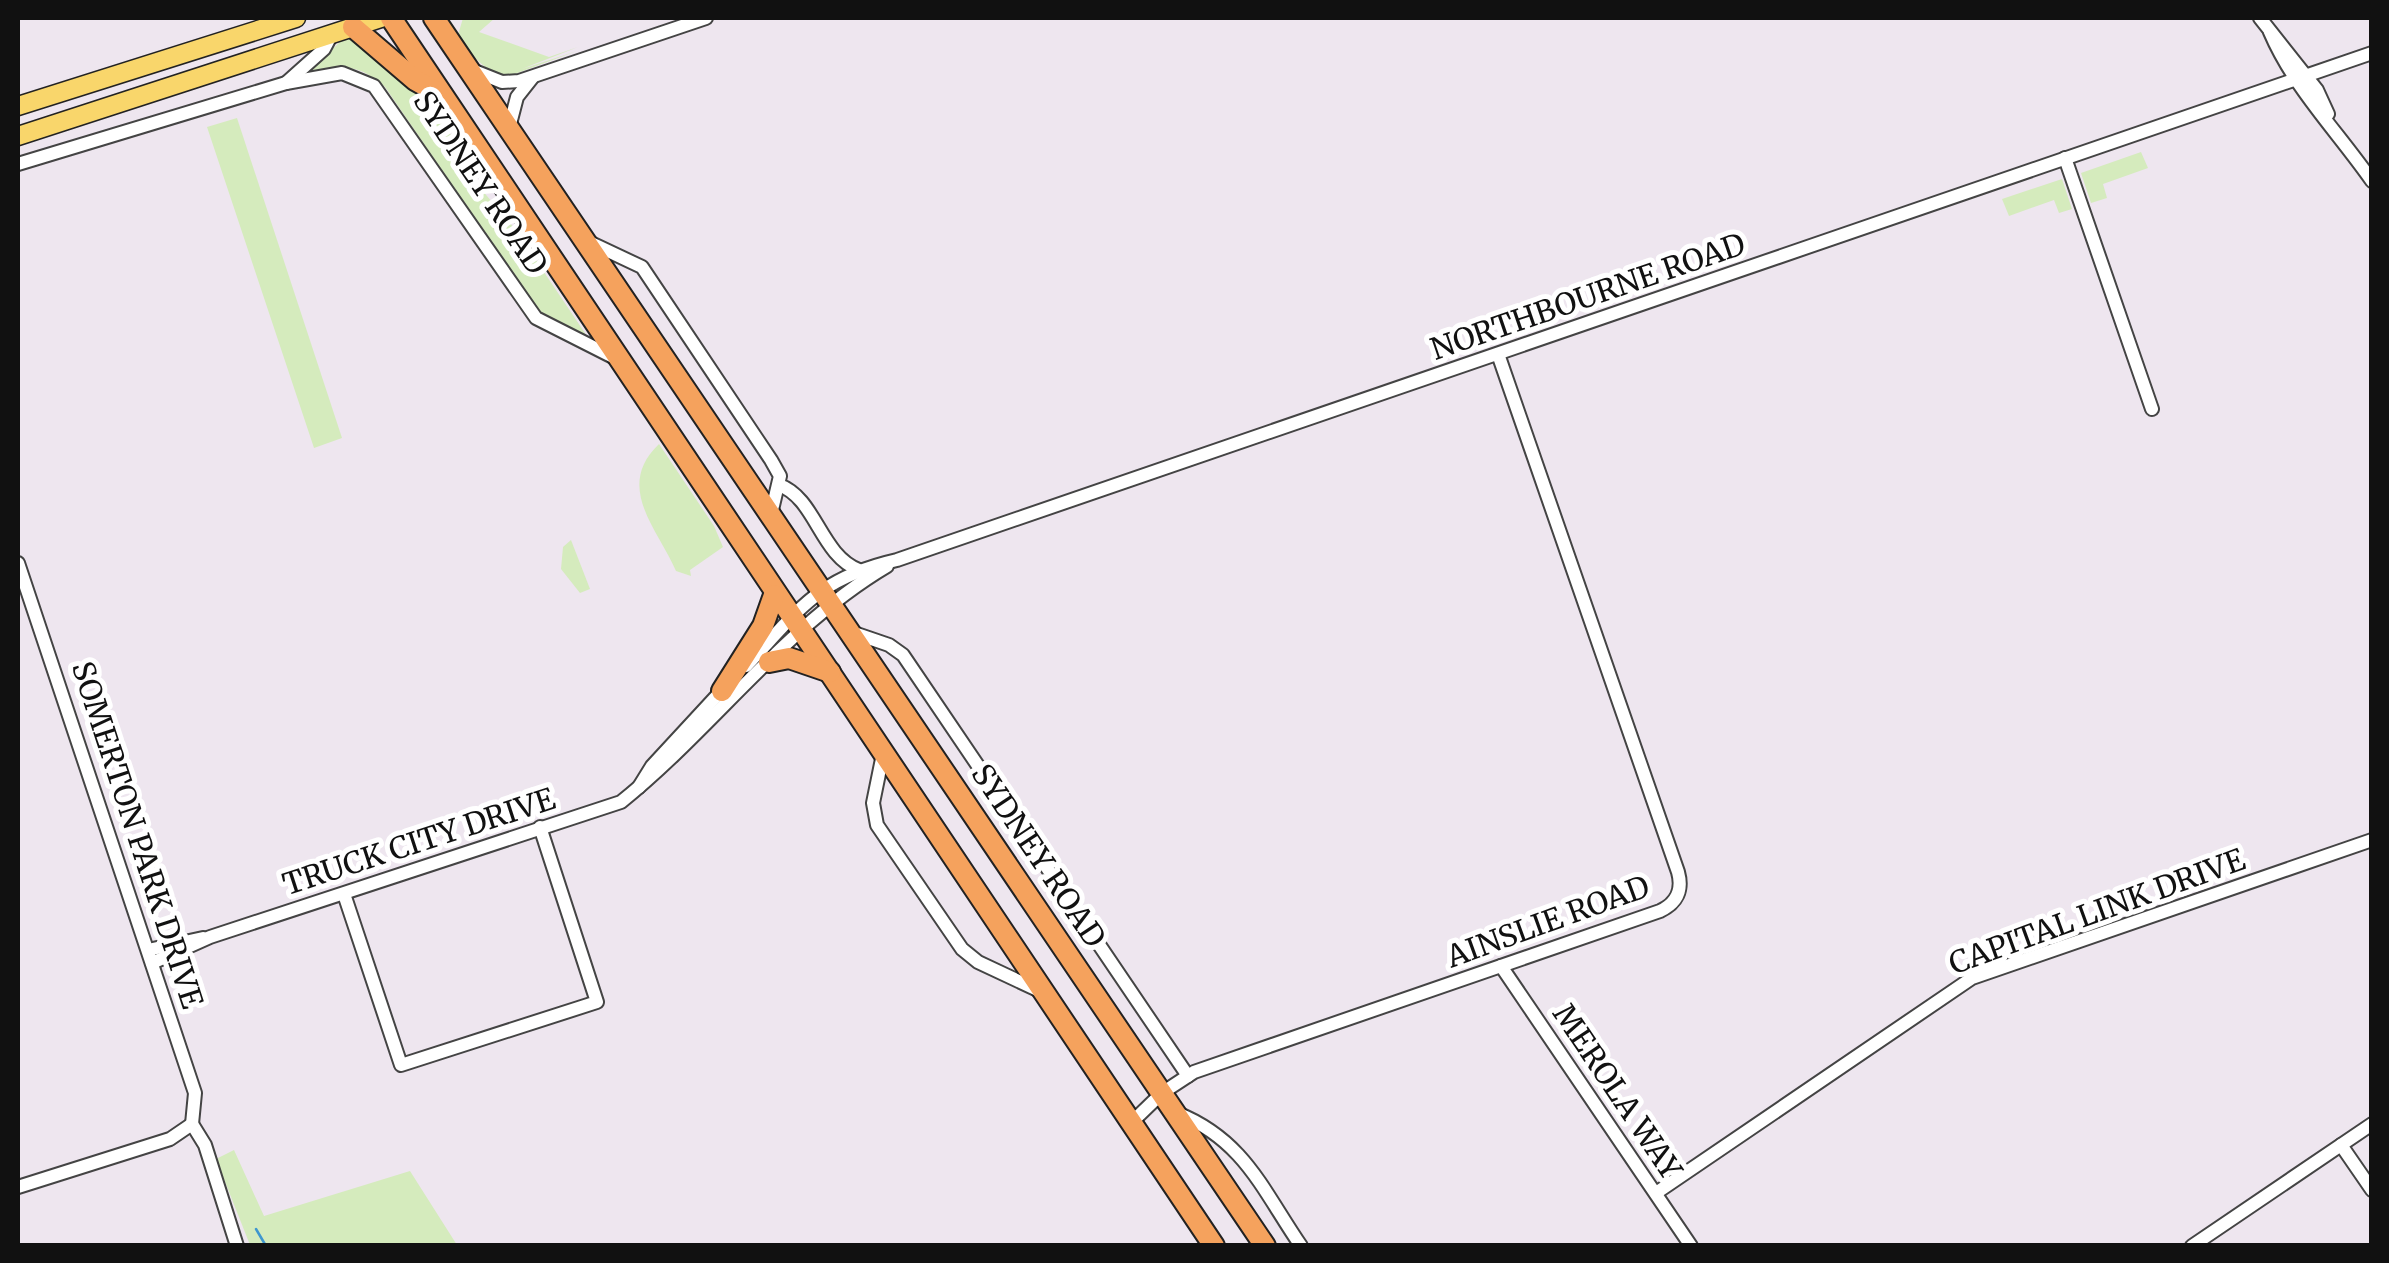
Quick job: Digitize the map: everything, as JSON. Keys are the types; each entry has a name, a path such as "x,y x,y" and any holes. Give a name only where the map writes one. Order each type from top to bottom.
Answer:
{"highway":[{"name":"SYDNEY ROAD","path":"390,18 1214,1246"},
{"name":"SYDNEY ROAD","path":"434,18 591,243 1265,1246"},
{"path":"454,46 459,18"},
{"path":"342,31 444,96"},
{"path":"722,691 763,626 774,595"},
{"path":"770,662 789,658 830,672"}],"main road":[{"path":"18,106 296,18"},
{"path":"18,136 380,18"}],"street":[{"path":"471,69 502,82 532,78 706,18"},
{"path":"2260,18 2372,181"},
{"path":"286,83 342,31"},
{"name":"NORTHBOURNE ROAD","path":"826,595 859,570 2372,52"},
{"name":"SYDNEY ROAD","path":"18,164 286,83 342,73 374,86 536,318 615,358"},
{"path":"510,124 518,97 532,78"},
{"path":"2064,158 2152,409"},
{"name":"SYDNEY ROAD","path":"591,243 642,267 778,469 779,485 792,492 840,561 859,570"},
{"name":"AINSLIE ROAD","path":"1131,1123 1162,1093 1188,1076 1660,911 1672,903 1681,886 1498,354"},
{"path":"770,514 779,485"},
{"name":"NORTHBOURNE ROAD","path":"826,595 897,560"},
{"name":"SOMERTON PARK DRIVE","path":"18,562 195,1093 192,1124"},
{"name":"TRUCK CITY DRIVE","path":"639,787 722,691 826,595"},
{"name":"TRUCK CITY DRIVE","path":"150,956 621,802 661,772 770,662 797,625"},
{"name":"SYDNEY ROAD","path":"851,632 903,655 1188,1076"},
{"path":"883,752 873,810 888,841 970,958 1044,993"},
{"path":"344,894 401,1065 597,1002 540,827"},
{"name":"CAPITAL LINK DRIVE","path":"1656,1193 1972,978 2372,840"},
{"name":"MEROLA WAY","path":"1500,966 1691,1246"},
{"name":"SYDNEY ROAD","path":"1175,1112 1214,1129 1233,1145 1301,1246"},
{"path":"18,1187 170,1139 192,1124 205,1145 238,1246"},
{"path":"2192,1246 2372,1124"},
{"path":"2340,1145 2372,1190"}],"shaded area":[{"path":"18,18 2371,18 2371,1245 18,1245"}],"green space":[{"path":"463,18 495,18 479,32 549,57 578,47 522,69 577,51 512,75 503,75 474,57 458,35"},
{"path":"343,39 361,39 431,106 471,164 481,189 515,229 591,342 541,315 385,87 355,69 304,76"},
{"path":"237,118 342,438 314,448 207,127"},
{"path":"2141,152 2148,168 2103,184 2107,198 2091,203 2081,173"},
{"path":"2062,179 2072,209 2059,213 2054,200 2009,216 2002,199"},
{"path":"659,444 714,526 723,547 690,570 691,576 676,571 651,524 640,492 646,460"},
{"path":"571,540 590,589 580,593 561,569 563,547"},
{"path":"234,1150 264,1216 410,1171 457,1245 250,1245 216,1159"}],"waterway":[{"path":"256,1229 266,1246"}]}
